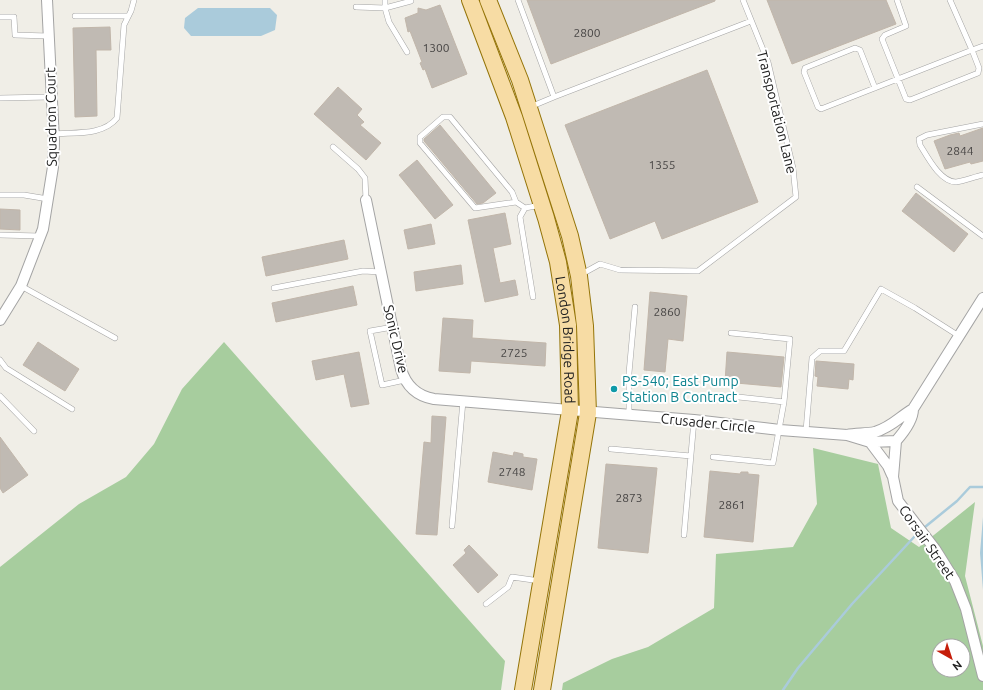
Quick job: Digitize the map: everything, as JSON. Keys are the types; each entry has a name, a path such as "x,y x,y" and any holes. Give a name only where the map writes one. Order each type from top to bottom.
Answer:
{"main road":[{"name":"London Bridge Road","path":"470,0 512,110 551,202 570,236 578,276 585,326 588,413 542,690"},
{"name":"London Bridge Road","path":"488,0 529,107 551,202 558,262 565,302 570,351 570,411 523,690"}],"street":[{"name":"Squadron Court","path":"0,320 21,286 40,236 53,167 52,97 47,0"},
{"name":"Sonic Drive","path":"366,200 401,369 405,380 413,389 427,398 570,411"},
{"name":"Crusader Circle","path":"570,411 694,420 780,430 847,435 875,432 887,428 913,409 983,298"},
{"name":"Crusader Circle","path":"847,435 870,442 896,441 913,415 913,409"},
{"name":"Corsair Street","path":"893,477 896,441"},
{"name":"Corsair Street","path":"870,442 888,466 893,477 898,502 935,549 955,581 966,609 983,676"}],"lane":[{"path":"53,134 94,131 106,128 117,118 124,25 133,6 134,0"},
{"path":"385,0 384,8 389,22 407,52"},
{"path":"518,0 554,97"},
{"name":"Transportation Lane","path":"578,276 600,264 620,270 698,271 796,197 793,168 768,62 743,0"},
{"path":"897,0 906,26 885,35 882,39 906,99 910,100 978,73 979,68 950,0"},
{"path":"356,6 384,8 411,1"},
{"path":"75,16 128,16"},
{"path":"0,17 14,17 15,35 48,36"},
{"path":"529,107 751,21"},
{"path":"875,88 860,50 855,48 805,68 804,72 818,107 821,109 875,88 972,50 983,46"},
{"path":"0,98 52,97"},
{"path":"516,202 475,208 420,143 420,137 443,117 450,117 512,192 516,202 525,208 551,202"},
{"path":"983,124 927,135 919,139 920,145 940,173 948,180 955,182 983,175"},
{"path":"333,147 358,169 364,178 366,200"},
{"path":"917,187 983,236"},
{"path":"0,195 24,195 48,199"},
{"path":"525,208 520,217 533,297"},
{"path":"0,235 40,236"},
{"path":"274,288 363,271 381,272"},
{"path":"21,286 115,338"},
{"path":"806,432 812,358 820,351 844,351 881,289 916,308 959,336"},
{"path":"629,416 629,373 635,307"},
{"path":"393,326 370,331 380,378 382,385 405,380"},
{"path":"713,457 773,462 780,430 790,339 731,333"},
{"path":"0,360 6,368 72,409"},
{"path":"0,396 34,432"},
{"path":"729,396 784,402"},
{"path":"452,526 463,401"},
{"path":"684,535 694,420"},
{"path":"611,449 691,456"},
{"path":"486,604 508,587 512,577 541,581"}],"green space":[{"path":"224,342 505,661 501,690 0,690 0,567 79,504 126,477 154,444 182,389"},
{"path":"813,448 878,464 891,528 919,547 975,502 965,576 983,646 983,690 562,690 563,683 612,659 648,647 714,608 716,554 793,547 817,504"}],"water":[{"path":"198,8 270,8 277,15 275,30 261,36 191,36 184,28 185,18"},
{"path":"983,517 983,590 980,553"}],"building":[{"path":"527,0 715,0 715,1 551,64"},
{"path":"767,0 886,0 896,24 792,64"},
{"path":"440,5 467,74 432,88 425,69 423,70 420,63 422,62 410,31 408,32 405,18 418,13 418,8 426,10"},
{"path":"110,27 111,50 96,50 97,116 75,117 73,28"},
{"path":"707,70 758,202 662,239 655,221 610,239 565,125"},
{"path":"338,87 362,109 357,115 364,122 360,125 381,143 366,160 314,114"},
{"path":"440,125 496,193 483,203 477,204 424,141 424,139"},
{"path":"983,128 983,161 971,164 970,162 945,169 934,141 959,133 960,136"},
{"path":"417,160 453,205 435,219 399,175"},
{"path":"916,193 968,234 954,252 902,211"},
{"path":"0,209 20,210 20,230 0,229"},
{"path":"505,213 511,244 493,248 500,283 515,280 518,295 485,302 468,220"},
{"path":"431,224 435,244 408,249 404,230"},
{"path":"344,240 348,259 266,276 262,257"},
{"path":"461,265 463,284 416,291 414,272"},
{"path":"353,286 357,305 276,322 272,303"},
{"path":"650,292 687,296 683,341 668,339 665,372 644,370"},
{"path":"443,318 473,320 472,338 546,343 545,366 471,361 470,373 439,371"},
{"path":"38,342 79,369 65,391 23,365"},
{"path":"359,352 369,404 351,407 344,374 316,380 312,361"},
{"path":"727,352 784,357 781,387 725,382"},
{"path":"816,361 854,364 853,380 849,379 848,389 817,386 818,377 815,376"},
{"path":"432,416 446,417 437,535 416,534 424,442 431,443"},
{"path":"0,437 28,475 3,493 0,488"},
{"path":"493,452 513,456 514,452 523,454 523,457 537,459 532,490 488,482"},
{"path":"606,464 657,468 648,553 598,548"},
{"path":"710,471 740,474 741,472 748,472 748,474 759,475 753,542 704,537"},
{"path":"469,545 498,575 478,593 453,565 466,553 464,550"}],"waterway":[{"path":"925,527 957,501 970,487 983,487"},
{"path":"783,690 798,668 852,604 915,536"}],"place":[{"name":"PS-540; East Pump Station B Contract","path":"614,389"}]}
